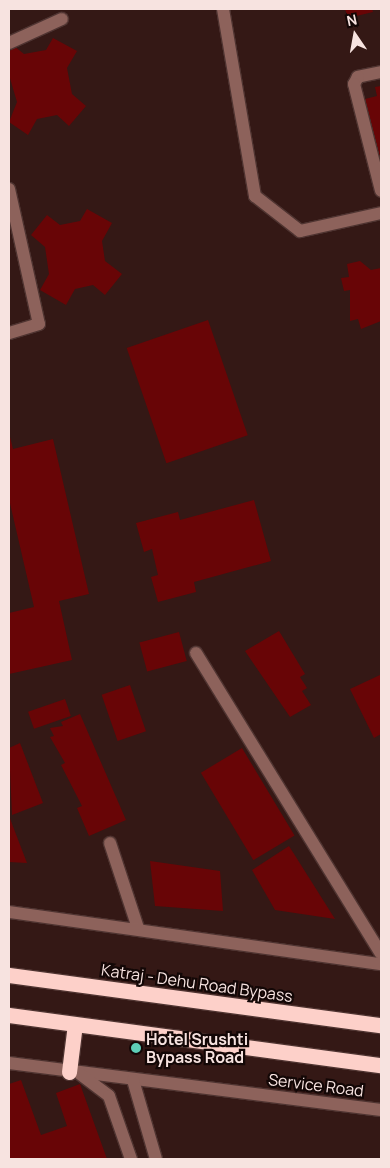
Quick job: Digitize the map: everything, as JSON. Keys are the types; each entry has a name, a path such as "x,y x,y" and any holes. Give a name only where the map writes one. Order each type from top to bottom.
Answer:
{"highway":[{"name":"Katraj - Dehu Road Bypass","path":"9,975 381,1025"},
{"path":"9,1015 381,1065"},
{"path":"73,1072 75,1024"}],"street":[{"path":"223,9 255,196 300,231 381,213"},
{"path":"9,43 62,18"},
{"path":"381,72 358,77 354,84 381,186"},
{"path":"9,189 39,324 9,333"},
{"path":"196,653 381,954"},
{"path":"110,843 138,928"},
{"path":"9,912 138,928 381,964"},
{"name":"Service Road","path":"9,1063 381,1110"},
{"path":"73,1072 109,1096 130,1159"},
{"path":"133,1080 156,1159"}],"building":[{"path":"345,9 372,9 373,12 348,18"},
{"path":"53,38 77,51 67,68 72,94 86,106 69,126 57,115 37,119 28,135 9,122 17,102 9,75 9,52 14,46 24,54 46,50"},
{"path":"381,86 381,161 365,99 377,96 375,87"},
{"path":"87,209 112,223 102,241 105,261 122,274 105,295 93,285 75,289 66,305 40,290 49,274 45,247 31,235 47,215 60,225 80,221"},
{"path":"360,261 371,270 381,268 381,321 361,329 358,319 350,321 350,290 344,291 341,278 349,277 347,264"},
{"path":"208,320 248,435 166,463 127,348"},
{"path":"9,433 13,449 53,439 89,594 59,601 72,660 9,674 9,613 34,607 9,499"},
{"path":"254,500 271,561 194,582 196,592 158,602 151,577 158,575 152,549 144,552 136,523 178,512 180,520"},
{"path":"279,631 305,674 300,677 307,688 302,691 311,705 290,717 245,651"},
{"path":"179,632 187,661 147,672 139,643"},
{"path":"380,675 381,734 374,738 350,689"},
{"path":"130,685 146,731 118,741 102,695"},
{"path":"65,699 71,716 34,729 28,712"},
{"path":"80,714 126,820 89,836 77,808 82,806 61,765 65,763 50,737 54,736 50,728 63,726 61,722"},
{"path":"20,743 43,803 12,815 9,748"},
{"path":"242,748 295,835 253,860 201,773"},
{"path":"9,816 27,863 9,862"},
{"path":"289,846 335,919 275,910 252,870"},
{"path":"150,861 220,871 223,911 155,906"},
{"path":"21,1080 41,1135 67,1126 56,1093 80,1084 107,1159 9,1159 9,1084"}],"place":[{"name":"Hotel Srushti Bypass Road","path":"136,1048"}]}
